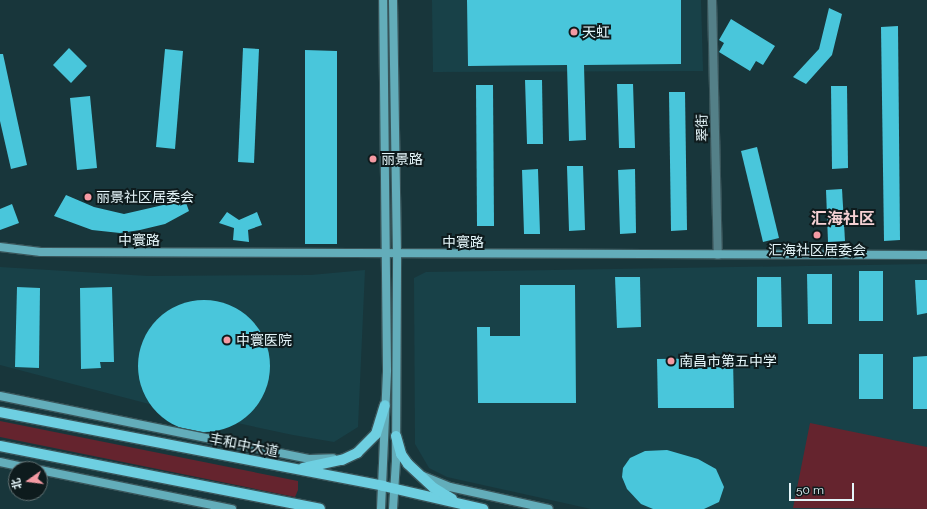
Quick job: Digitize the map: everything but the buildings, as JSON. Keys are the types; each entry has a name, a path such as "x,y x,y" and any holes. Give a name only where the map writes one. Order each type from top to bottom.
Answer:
{"main road":[{"path":"296,469 342,460 357,453 376,434 386,405"},
{"name":"丰和中大道","path":"0,412 383,486 483,509"},
{"path":"396,436 401,454 416,473 434,488 461,504"},
{"path":"0,446 320,509"},
{"path":"284,502 299,509"}],"street":[{"path":"380,0 383,10"},
{"path":"381,509 386,405 383,0"},
{"path":"393,509 396,436 397,255 394,0"},
{"path":"394,10 397,0"},
{"name":"翠街","path":"712,0 718,255"},
{"name":"中寰路","path":"0,247 41,252 385,255 927,255"},
{"path":"0,396 309,459 329,459 357,453"},
{"path":"48,472 232,509"},
{"path":"416,473 450,487 549,509"}],"shaded area":[{"name":"天虹","path":"432,0 701,0 703,71 433,72"},
{"name":"南昌市第五中学","path":"927,264 927,509 591,509 447,477 429,468 415,444 414,278 426,272"},
{"path":"0,267 148,276 311,275 365,270 358,427 334,442 293,435 153,405 0,365"},
{"path":"0,421 298,481 298,490 295,497 0,437"},
{"path":"810,423 927,447 927,509 793,508"}],"place":[{"name":"天虹","path":"574,32"},
{"name":"丽景路","path":"373,159"},
{"name":"丽景社区居委会","path":"88,197"},
{"name":"汇海社区居委会","path":"817,235"},
{"name":"中寰医院","path":"227,340"},
{"name":"南昌市第五中学","path":"671,361"}],"district":[{"name":"汇海社区","path":"843,219"}]}
